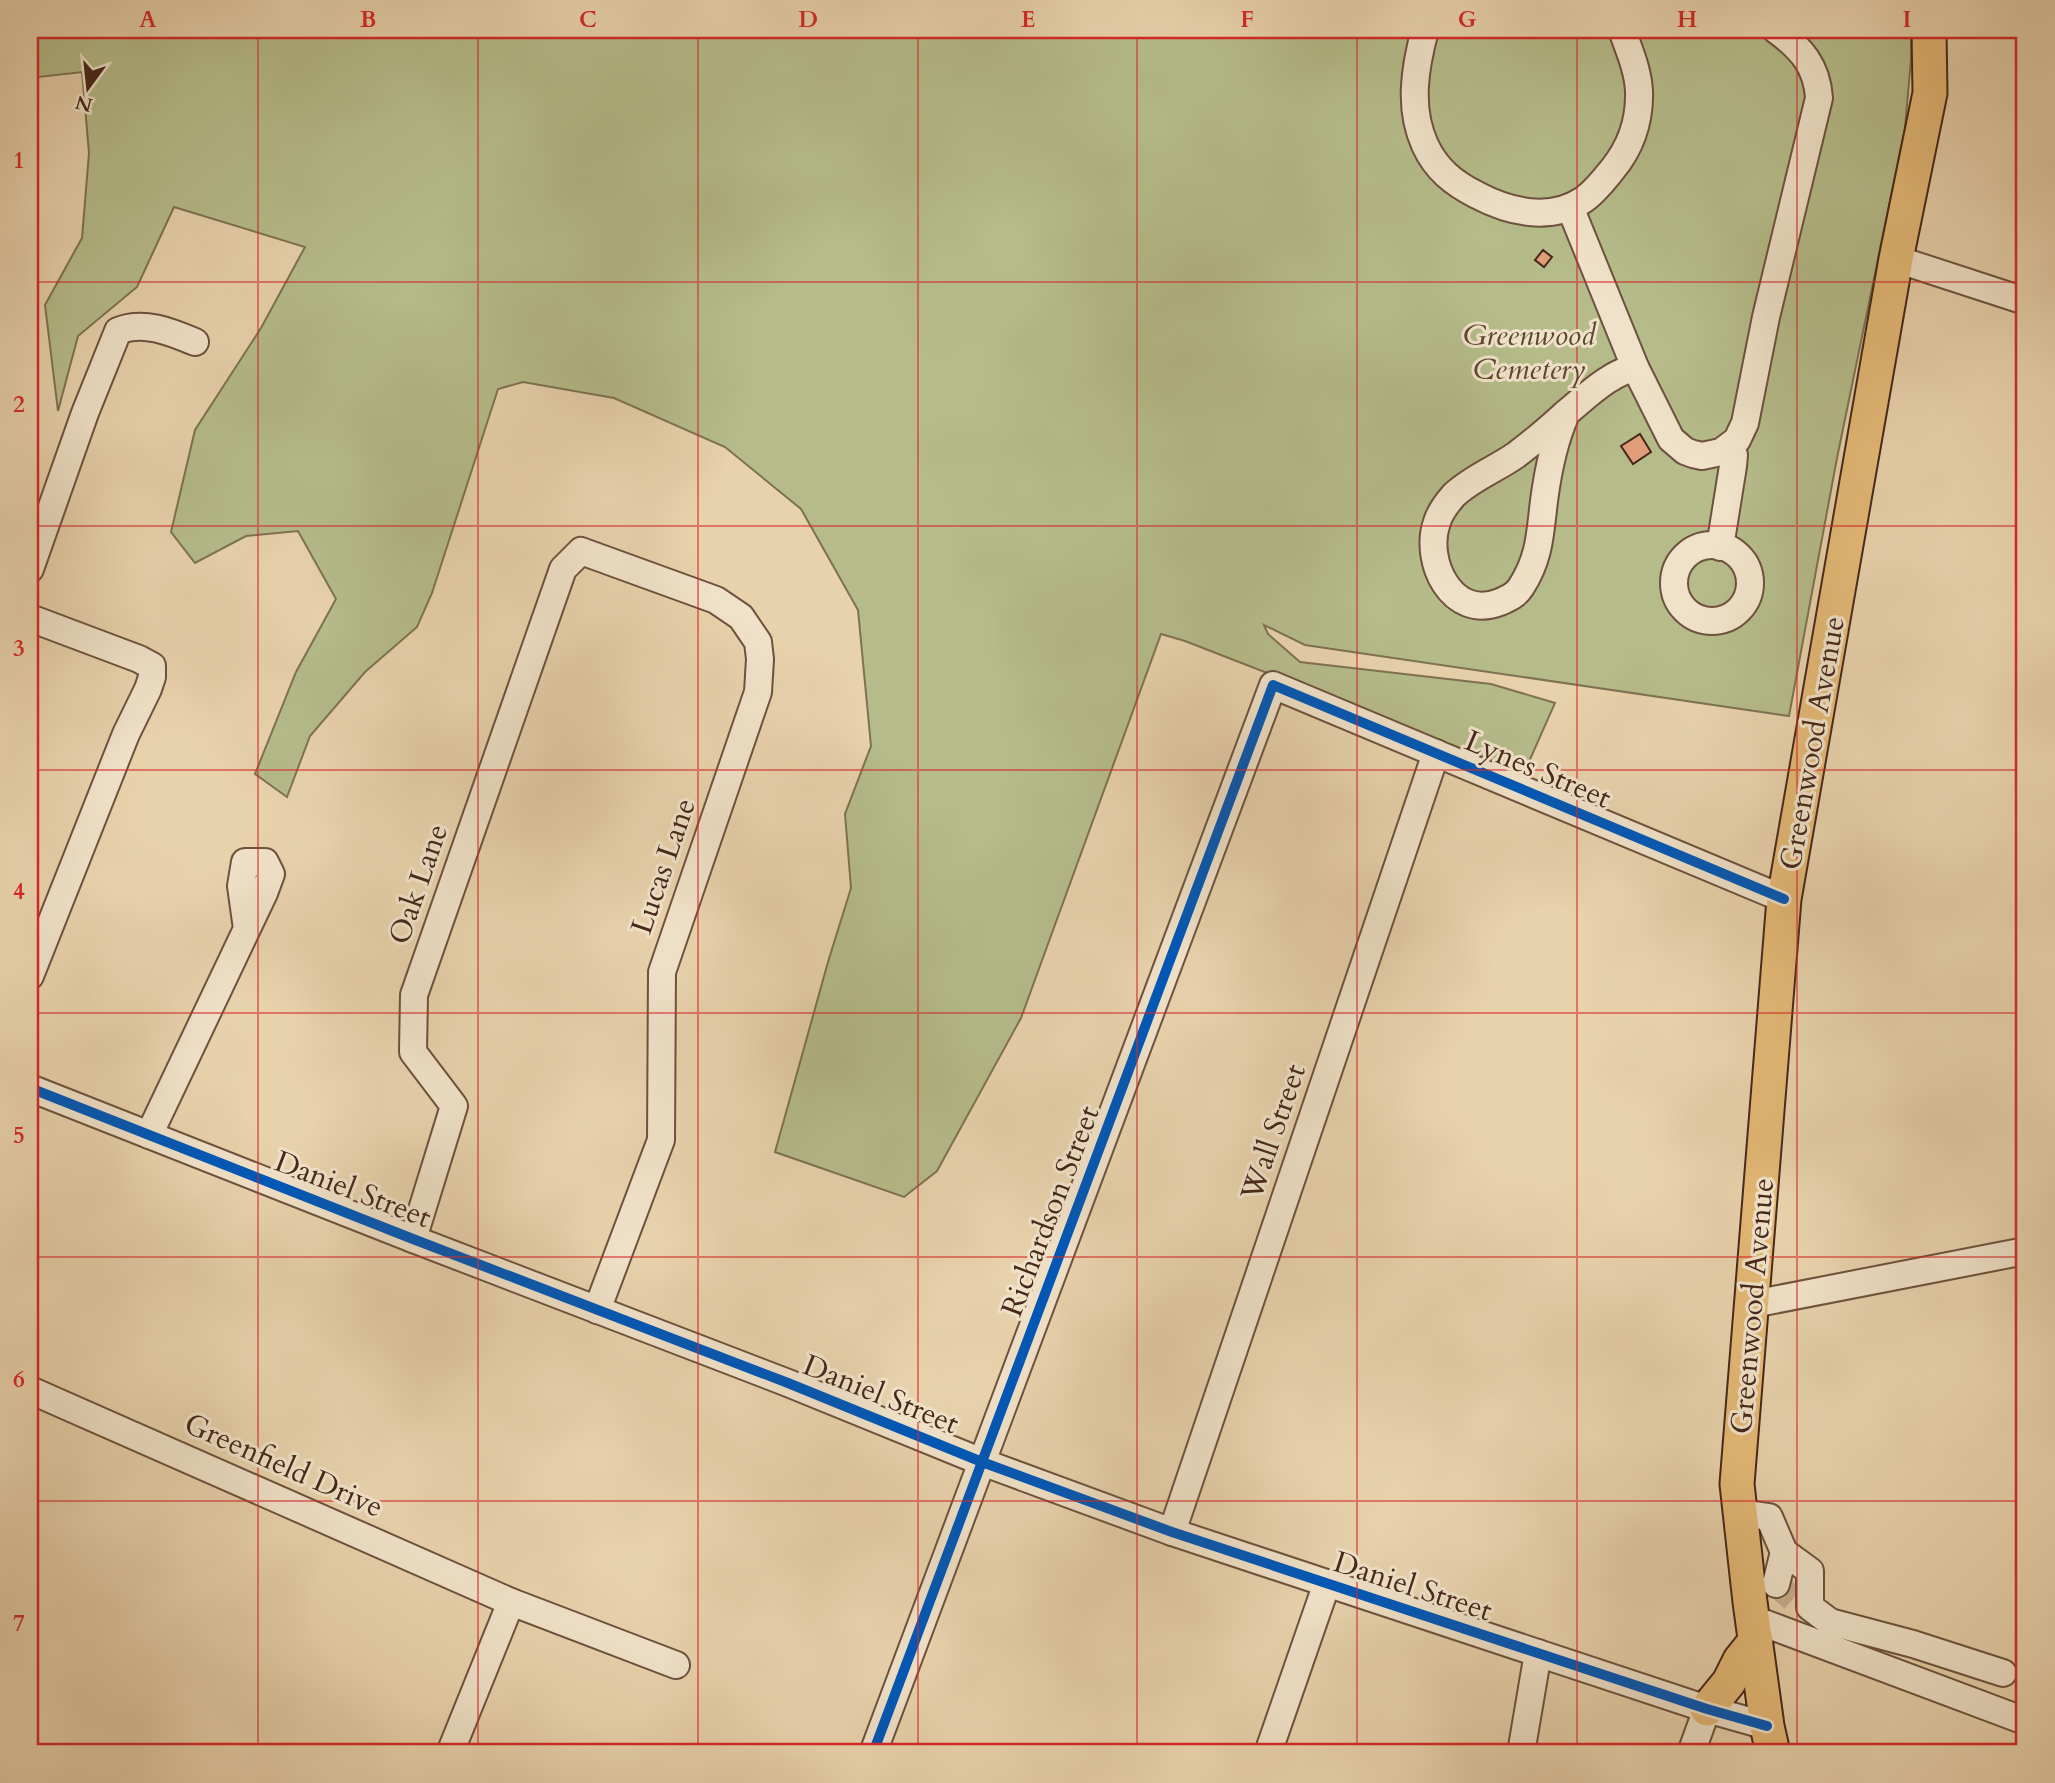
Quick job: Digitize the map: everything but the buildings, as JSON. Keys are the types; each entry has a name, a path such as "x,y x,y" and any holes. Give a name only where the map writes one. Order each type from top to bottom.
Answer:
{"main road":[{"name":"Greenwood Avenue","path":"1770,1739 1737,1484 1784,899 1896,259 1930,93 1929,30"},
{"path":"1707,1709 1729,1682 1755,1630"}],"street":[{"path":"1424,30 1415,75 1416,115 1424,144 1436,165 1451,181 1493,204 1541,214 1570,207 1584,200 1626,152 1637,121 1639,92 1637,74 1622,30"},
{"path":"1570,207 1635,367 1666,431 1677,446 1702,456 1730,447 1737,440 1745,423 1773,290 1819,97 1813,68 1802,53 1776,30"},
{"path":"1896,259 2025,300"},
{"path":"30,569 85,413 118,331 128,327 165,329 195,341"},
{"path":"1566,414 1554,445 1541,536 1528,575 1519,590 1495,604 1483,605 1464,601 1444,582 1433,555 1433,538 1444,507 1463,488 1514,456 1566,414 1611,378 1635,367"},
{"path":"1720,547 1733,466 1734,455 1730,447"},
{"name":"Oak Lane","path":"413,1239 454,1106 413,1052 414,995 564,569 581,551"},
{"name":"Lucas Lane","path":"581,551 716,600 741,617 758,642 760,660 758,692 662,972 661,1140 597,1310"},
{"path":"30,618 152,666 148,689 126,734 30,976"},
{"name":"Lynes Street","path":"1273,685 1784,899"},
{"name":"Richardson Street","path":"873,1753 1273,685"},
{"name":"Wall Street","path":"1172,1532 1437,753"},
{"path":"149,1135 247,929"},
{"name":"Daniel Street","path":"30,1088 776,1378 982,1462 1172,1532 1707,1709 1770,1739"},
{"path":"1753,1304 2025,1251"},
{"name":"Greenfield Drive","path":"30,1390 511,1602 676,1665"},
{"path":"1741,1513 1769,1517 1784,1552 1793,1597 1830,1622 1913,1644 2003,1674"},
{"path":"1784,1552 1810,1572 1793,1597"},
{"path":"1268,1753 1327,1583"},
{"path":"450,1753 511,1602"},
{"path":"1755,1630 1904,1676 2025,1721"},
{"path":"1904,1676 1913,1644"},
{"path":"1521,1753 1538,1653"},
{"path":"1691,1753 1707,1709"}],"green space":[{"name":"Greenwood Cemetery","path":"30,30 1911,30 1905,128 1837,458 1789,716 1305,645 1264,625 1268,634 1300,662 1491,684 1555,703 1524,773 1161,634 1021,1018 937,1171 904,1197 775,1152 851,888 845,814 871,746 858,610 801,509 725,447 614,398 523,382 498,389 432,593 417,627 365,672 310,736 287,797 255,774 296,672 336,599 298,531 246,536 195,563 171,532 195,430 261,328 305,247 174,207 137,287 78,336 58,411 45,305 82,238 89,153 82,72 30,78"}],"tunnel":[{"path":"1776,1584 1793,1599"}],"cycle path":[{"path":"873,1753 1273,685 1784,899"},
{"path":"30,1088 788,1383 982,1462 1172,1532 1707,1709 1767,1726"}]}
